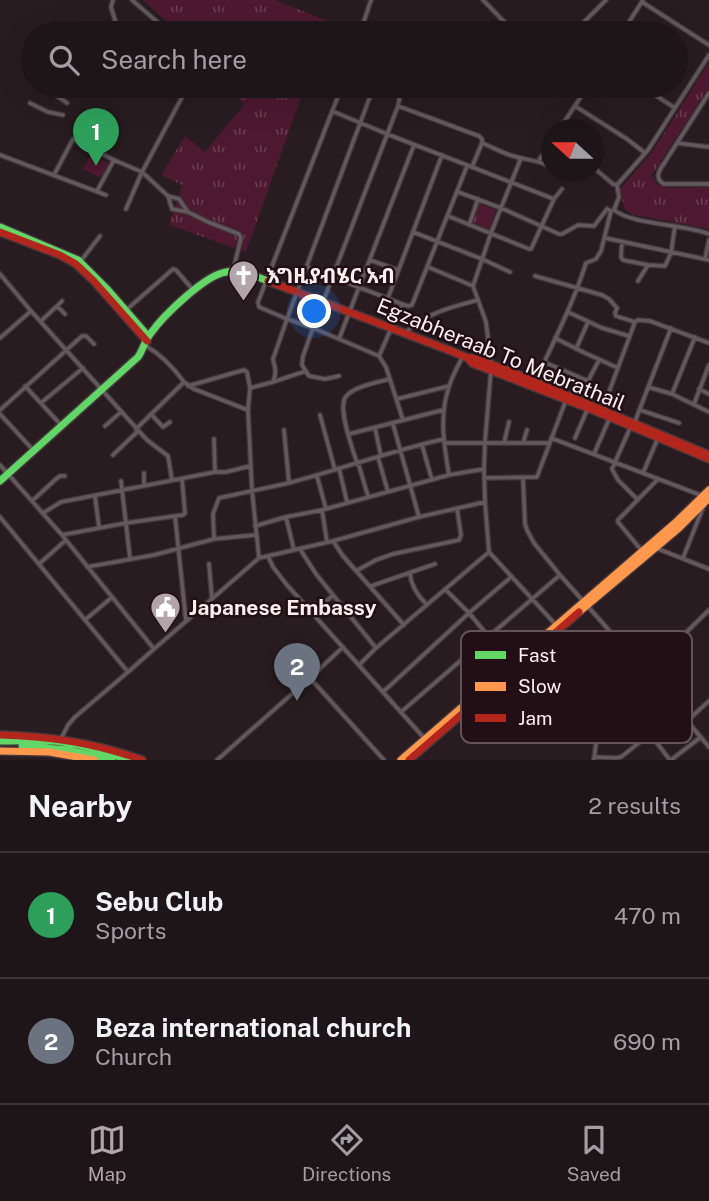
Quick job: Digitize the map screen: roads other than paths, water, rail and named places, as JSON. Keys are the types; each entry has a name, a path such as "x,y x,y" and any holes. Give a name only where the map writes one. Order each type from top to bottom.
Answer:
{"main road":[{"path":"0,229 76,264 124,312"},
{"path":"21,238 72,256 80,262 147,341"},
{"name":"Egzabheraab To Mebrathail","path":"233,271 297,292 473,359 605,414"},
{"path":"0,481 138,357 147,341 194,291 219,274 233,271"},
{"path":"491,367 535,382 709,457"},
{"name":"Egzabheraab To Mebrathail","path":"632,425 709,457"},
{"path":"549,631 656,548 706,497"},
{"path":"554,631 706,497"},
{"path":"401,760 461,711"},
{"path":"411,760 461,712"},
{"path":"0,735 97,744 142,760"},
{"path":"61,742 112,760"},
{"path":"0,743 61,742 128,760"},
{"path":"0,751 49,752 94,760"}],"street":[{"path":"113,0 111,7 115,21"},
{"path":"132,0 156,21"},
{"path":"364,21 371,0"},
{"path":"483,0 503,21"},
{"path":"585,21 606,0"},
{"path":"630,21 643,1 673,21"},
{"path":"688,31 709,45"},
{"path":"688,88 709,55"},
{"path":"709,93 659,171 658,179 668,185 709,184"},
{"path":"60,98 67,103"},
{"path":"126,209 142,172 182,98"},
{"path":"337,98 257,305 379,356 390,379 402,420"},
{"path":"273,382 277,367 273,359 369,98"},
{"path":"339,376 325,379 309,376 302,365 303,356 400,98"},
{"path":"566,119 580,98"},
{"path":"660,98 675,108"},
{"path":"617,185 645,153 681,98"},
{"path":"30,103 63,114"},
{"path":"703,103 709,105"},
{"path":"307,267 402,304 411,306 415,302 448,216 482,139 398,106"},
{"path":"575,106 645,153"},
{"path":"332,111 554,199"},
{"path":"54,175 73,139 142,172 168,197 172,209 188,212 241,236 233,271"},
{"path":"482,143 515,157 539,160 541,157"},
{"path":"677,143 709,147"},
{"path":"339,339 414,144"},
{"path":"0,155 106,195"},
{"path":"387,298 442,155"},
{"path":"521,158 473,286 486,322 491,367 485,442 485,502 489,552 556,625"},
{"path":"97,191 114,160"},
{"path":"604,177 617,185"},
{"path":"535,382 578,289 586,263 596,259 601,251 612,210 619,197 617,185"},
{"path":"448,216 531,249 554,199 562,189"},
{"path":"458,192 562,234 578,225 594,226 607,209 709,234"},
{"path":"168,197 179,199 188,212"},
{"path":"469,225 478,199"},
{"path":"622,242 621,259 665,266 671,253 676,226"},
{"path":"413,232 510,272"},
{"path":"80,262 100,236"},
{"path":"604,238 707,260 709,240"},
{"path":"370,260 398,270"},
{"path":"638,281 648,265"},
{"path":"428,267 473,286"},
{"path":"124,312 173,269 194,291"},
{"path":"0,274 137,430 155,448 168,456 172,480"},
{"path":"535,276 606,297 617,308 617,316 635,322 650,321 709,343"},
{"path":"405,334 442,311 477,297"},
{"path":"40,321 62,301"},
{"path":"379,356 402,304"},
{"path":"57,306 65,314"},
{"path":"0,338 31,311"},
{"path":"568,312 629,336"},
{"path":"576,349 588,322"},
{"path":"594,454 606,400 635,322"},
{"path":"638,500 612,469 640,410 671,328"},
{"path":"34,451 0,412 84,335 94,344"},
{"path":"672,394 695,337"},
{"path":"555,338 618,368"},
{"path":"147,341 188,386 248,410"},
{"path":"449,475 443,410 449,386 466,357"},
{"path":"544,362 588,381 599,360"},
{"path":"694,404 709,365"},
{"path":"41,403 83,368"},
{"path":"188,386 244,370 247,372 250,388 250,466 259,558"},
{"path":"250,388 306,371"},
{"path":"368,497 343,405 347,395 366,385 390,379"},
{"path":"113,455 184,382"},
{"path":"397,399 449,386"},
{"path":"25,387 62,426"},
{"path":"648,387 672,394 709,412"},
{"path":"699,389 709,394"},
{"path":"485,478 537,477 566,399"},
{"path":"575,438 588,408"},
{"path":"349,434 443,410"},
{"path":"640,410 679,423"},
{"path":"105,426 121,412"},
{"path":"151,414 163,427 170,422"},
{"path":"320,415 347,502"},
{"path":"504,443 509,422"},
{"path":"393,424 419,517"},
{"path":"374,428 387,492"},
{"path":"284,430 289,483"},
{"path":"523,443 527,430"},
{"path":"643,473 658,438"},
{"path":"214,439 215,472"},
{"path":"214,539 213,514 219,498 317,476 422,444 444,441 550,441 594,454 706,497 683,558"},
{"path":"422,444 432,480"},
{"path":"0,465 62,535 154,649"},
{"path":"43,513 61,502 250,466"},
{"path":"255,526 449,475 485,470"},
{"path":"144,473 144,486"},
{"path":"32,501 56,479 65,476"},
{"path":"317,476 327,542"},
{"path":"523,478 527,530 560,575 610,631"},
{"path":"62,535 183,515 182,479"},
{"path":"642,551 618,522 658,479"},
{"path":"121,481 130,558"},
{"path":"94,496 99,527"},
{"path":"61,742 68,725 75,717 259,558 485,502"},
{"path":"356,571 393,554 459,540 461,534 457,508"},
{"path":"175,516 186,621"},
{"path":"0,517 128,671"},
{"path":"286,517 294,550"},
{"path":"87,567 214,539 255,535"},
{"path":"39,564 66,540"},
{"path":"333,541 337,549 405,625"},
{"path":"656,548 709,569"},
{"path":"300,549 316,574 376,648"},
{"path":"359,665 489,552"},
{"path":"268,556 279,575 312,614 425,739"},
{"path":"209,564 212,598"},
{"path":"370,587 435,564"},
{"path":"410,573 411,582 427,605"},
{"path":"495,631 560,575"},
{"path":"383,692 511,577"},
{"path":"445,589 483,631"},
{"path":"312,614 333,595"},
{"path":"85,620 111,598"},
{"path":"687,631 709,610"},
{"path":"217,760 342,647"},
{"path":"401,712 461,660"},
{"path":"310,678 384,760"},
{"path":"692,716 709,701"},
{"path":"692,727 708,745"},
{"path":"658,743 671,760 701,737"},
{"path":"594,758 621,757 638,743"}],"place":[{"name":"Sebu Club","path":"96,166"},
{"name":"እግዚያብሄር አብ","path":"243,302"},
{"name":"Japanese Embassy","path":"166,634"},
{"name":"Beza international church","path":"297,701"}]}
